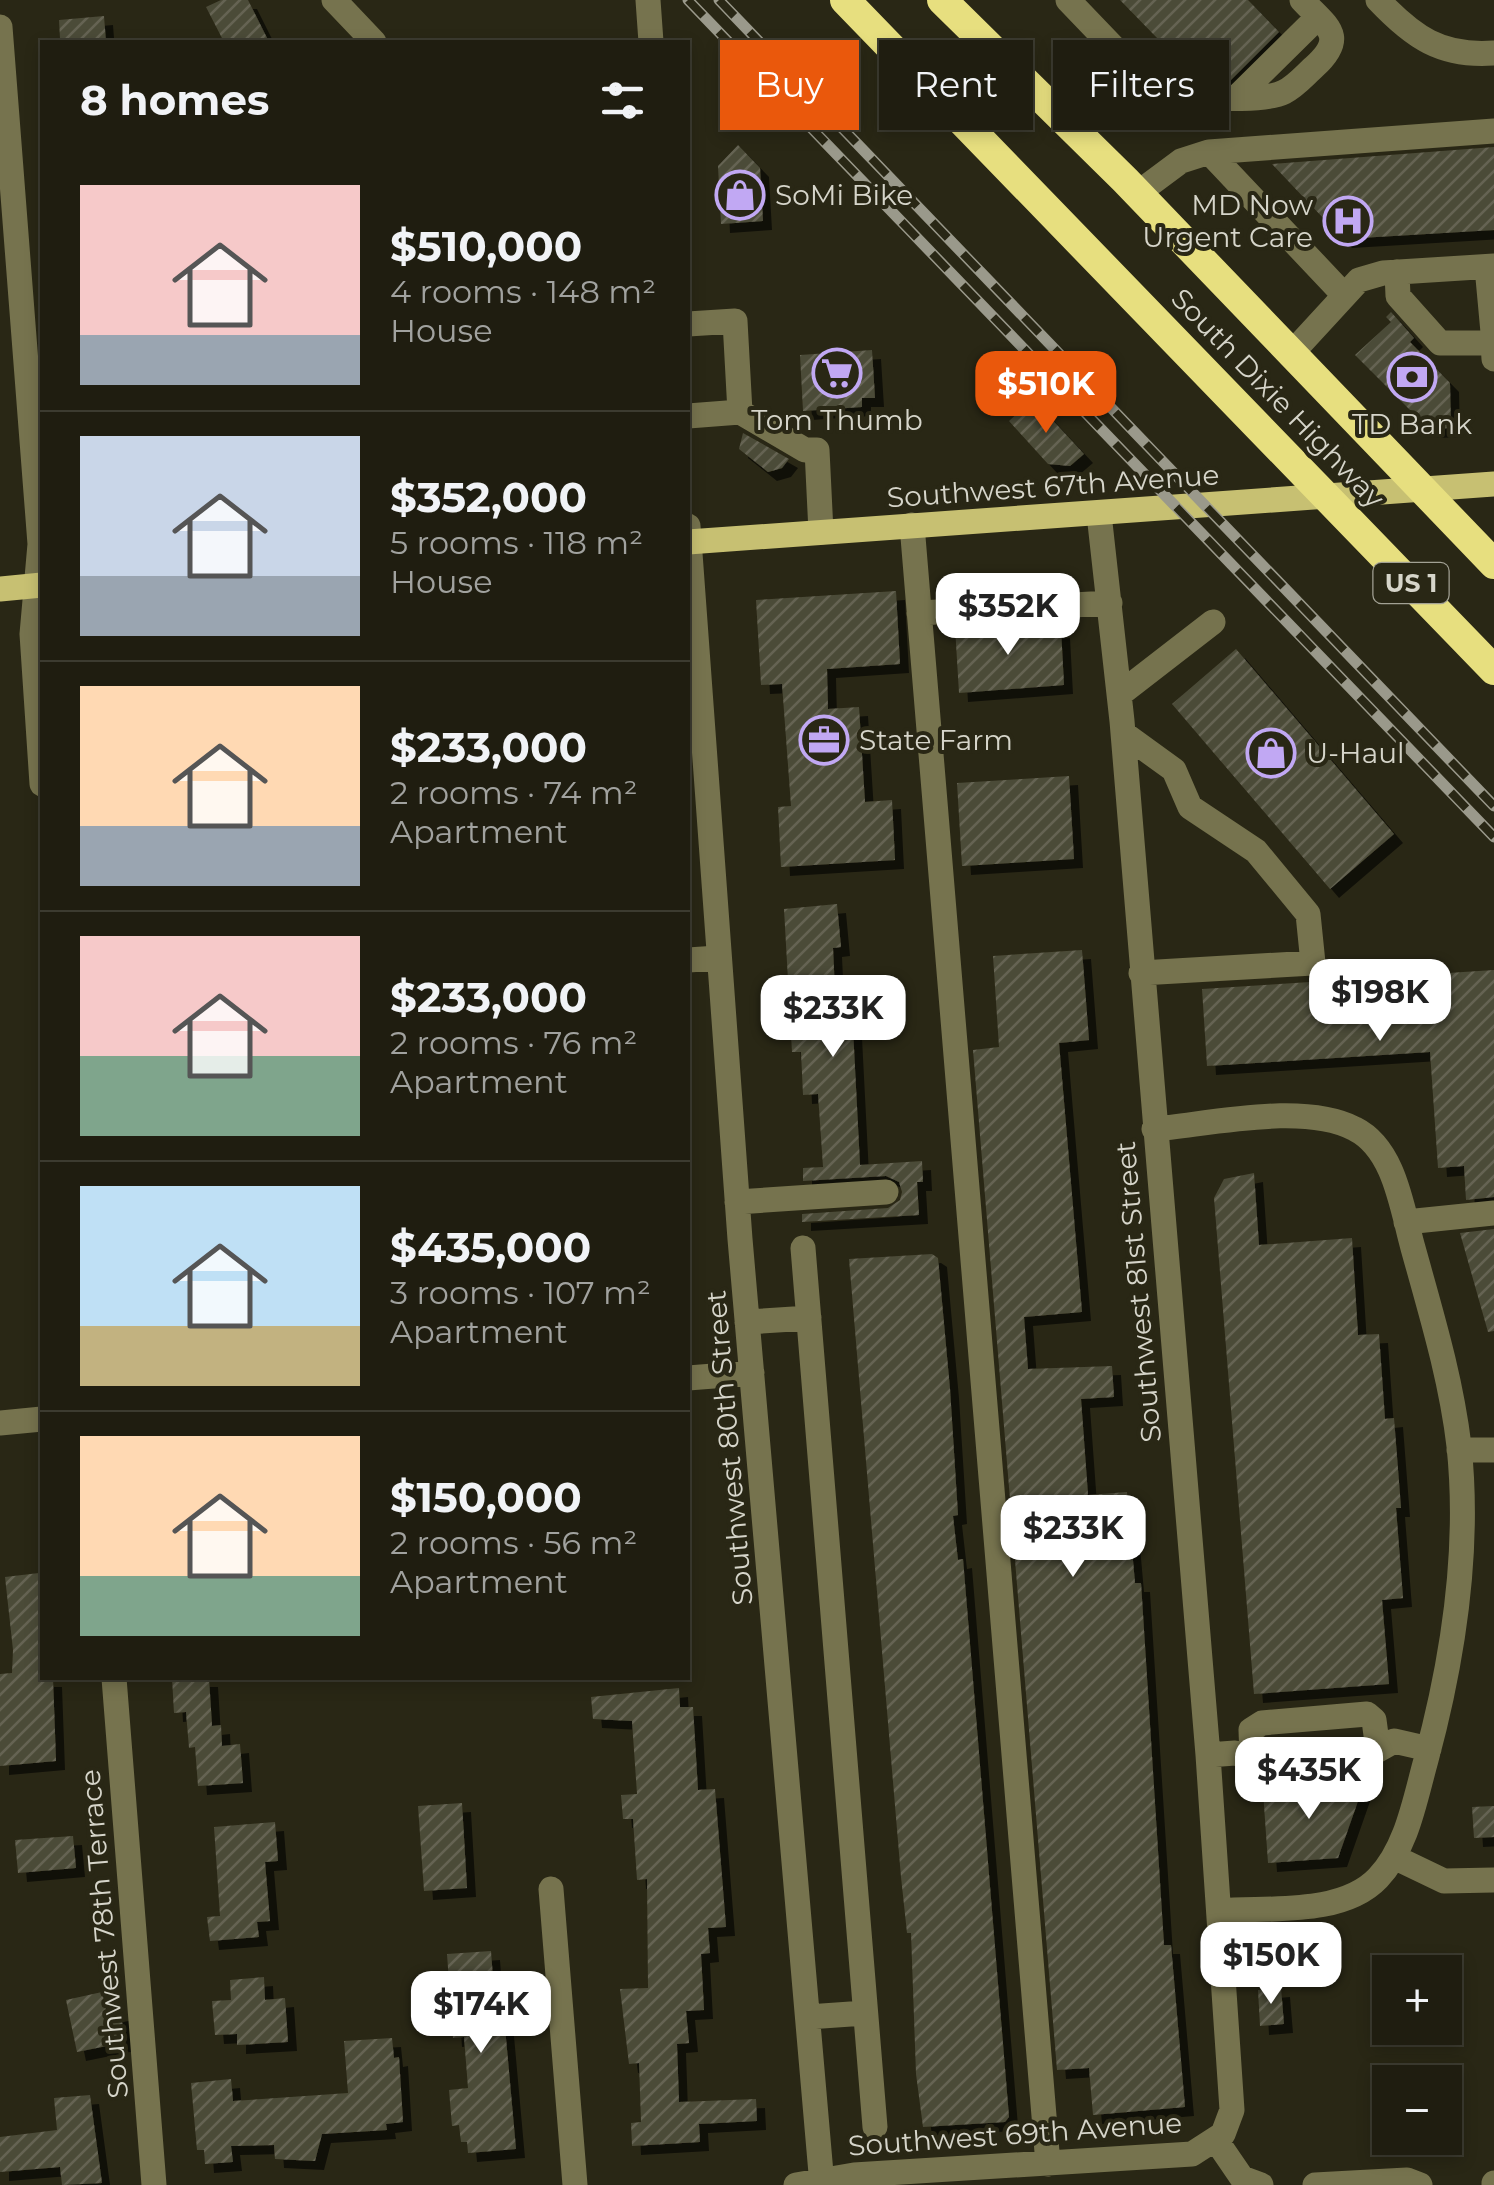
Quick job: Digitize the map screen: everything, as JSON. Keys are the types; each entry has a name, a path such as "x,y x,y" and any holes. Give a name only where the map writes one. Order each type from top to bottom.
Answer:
{"highway":[{"name":"South Dixie Highway","path":"846,0 1494,670"},
{"name":"South Dixie Highway","path":"957,5 1494,564"}],"main road":[{"name":"Southwest 67th Avenue","path":"690,542 1494,484"},
{"path":"0,588 39,586"}],"street":[{"path":"334,0 372,40"},
{"path":"648,0 651,40"},
{"path":"1068,0 1160,96 1248,96 1320,22"},
{"path":"1378,0 1408,31 1430,45 1462,54 1494,53"},
{"path":"0,27 40,544 32,634 40,754"},
{"path":"1138,193 1181,160 1209,152 1494,131"},
{"path":"1209,152 1344,295"},
{"path":"1290,355 1359,280 1397,272 1490,266 1494,359"},
{"path":"1397,272 1398,296 1440,343 1493,343"},
{"path":"690,324 735,321 740,412"},
{"path":"690,416 740,412 805,450 817,450 820,532"},
{"name":"Southwest 81st Street","path":"1099,514 1120,694 1234,2094 1222,2133"},
{"path":"912,525 1053,2171"},
{"name":"Southwest 80th Street","path":"690,570 747,1322 822,2182"},
{"path":"919,613 1110,603"},
{"path":"1120,694 1213,622"},
{"path":"1123,733 1174,770 1190,807 1256,850 1308,914 1313,963 1141,974"},
{"path":"690,960 718,958"},
{"path":"1154,1129 1295,1116 1346,1125 1374,1143 1387,1164 1441,1347 1459,1450 1462,1512 1454,1622 1429,1749 1394,1857 1368,1888 1340,1902 1220,1911"},
{"path":"738,1202 886,1192"},
{"path":"1406,1222 1494,1213"},
{"path":"803,1248 874,2127"},
{"path":"747,1322 809,1318"},
{"path":"690,1378 752,1373"},
{"path":"0,1423 40,1420"},
{"path":"1459,1450 1494,1450"},
{"name":"Southwest 78th Terrace","path":"114,1680 154,2185"},
{"path":"1252,1758 1252,1730 1262,1723 1367,1714 1374,1720 1378,1750"},
{"path":"1208,1755 1235,1753 1252,1758 1378,1750 1394,1742 1429,1749"},
{"path":"1394,1857 1444,1881 1494,1880"},
{"path":"550,1888 574,2185"},
{"path":"808,2017 865,2013"},
{"path":"1222,2133 1248,2183"},
{"name":"Southwest 69th Avenue","path":"796,2185 996,2177 1180,2156 1222,2133"},
{"path":"1315,2185 1407,2180 1420,2185"}],"building":[{"path":"221,0 248,0 268,40 223,40 206,7"},
{"path":"1120,0 1248,0 1279,32 1229,82 1229,40 1159,40"},
{"path":"104,16 106,40 60,39 59,20"},
{"name":"SoMi Bike","path":"738,145 760,168 763,221 721,224 718,166"},
{"path":"1494,147 1494,230 1343,239 1272,164"},
{"name":"TD Bank","path":"1391,312 1414,338 1410,342 1450,383 1451,428 1429,429 1355,355 1391,322 1386,317"},
{"name":"Tom Thumb","path":"872,350 875,398 862,398 862,407 803,411 800,355"},
{"path":"1033,399 1084,454 1070,466 1048,464 1009,421"},
{"path":"743,433 789,459 782,468 768,472 739,449"},
{"path":"896,591 900,664 827,669 828,709 859,707 865,802 892,800 895,860 781,867 778,807 791,806 782,684 761,685 756,600"},
{"path":"1029,624 1030,631 1061,629 1064,685 959,693 955,627"},
{"path":"1236,649 1394,834 1330,889 1172,704"},
{"path":"1069,776 1074,859 962,866 957,783"},
{"path":"837,904 841,947 833,948 835,991 851,990 860,1165 922,1161 923,1182 917,1182 919,1215 802,1222 802,1214 888,1208 900,1200 902,1192 899,1182 886,1176 803,1181 803,1168 823,1167 818,1094 803,1095 801,1052 792,1052 784,909"},
{"path":"1082,950 1089,1040 1059,1043 1082,1312 1024,1317 1028,1369 1112,1366 1114,1397 1081,1399 1088,1495 1127,1492 1135,1583 1141,1583 1164,1945 1171,1945 1185,2107 1093,2115 1089,2068 1057,2070 973,1050 999,1047 993,956"},
{"path":"1494,970 1494,1197 1466,1200 1464,1166 1438,1168 1430,1052 1207,1066 1202,989"},
{"path":"1254,1173 1259,1245 1352,1238 1358,1335 1379,1334 1385,1419 1394,1418 1401,1508 1396,1508 1403,1598 1382,1600 1389,1684 1254,1694 1214,1198 1224,1179"},
{"path":"1494,1229 1494,1331 1488,1332 1460,1233"},
{"path":"932,1254 938,1258 950,1389 958,1515 953,1516 958,1560 963,1559 1009,2117 1005,2122 923,2127 916,2074 911,1933 907,1933 901,1877 849,1259"},
{"path":"39,1573 40,1680 53,1680 56,1761 0,1766 0,1674 12,1673 13,1650 5,1577"},
{"path":"172,1680 209,1680 212,1726 221,1725 222,1746 240,1744 243,1783 198,1786 195,1747 189,1748 186,1712 174,1713"},
{"path":"679,1688 680,1707 693,1707 698,1790 715,1789 726,1927 708,1928 710,1953 701,1954 704,2010 686,2011 689,2043 677,2044 679,2102 756,2099 757,2121 699,2124 700,2142 632,2146 631,2123 641,2122 639,2063 629,2064 620,1989 648,1988 647,1879 637,1880 633,1819 623,1819 621,1795 637,1794 632,1721 593,1719 591,1697"},
{"path":"1364,1784 1338,1858 1268,1863 1263,1791"},
{"path":"462,1803 467,1888 424,1891 418,1806"},
{"path":"1494,1806 1494,1837 1474,1838 1472,1807"},
{"path":"275,1822 278,1861 265,1862 270,1921 257,1922 259,1937 210,1941 207,1917 220,1916 214,1827"},
{"path":"73,1836 76,1868 18,1873 15,1840"},
{"path":"491,1951 495,2006 503,2005 516,2149 468,2153 467,2142 461,2142 459,2125 452,2126 449,2090 468,2088 464,2037 453,2038 447,1954"},
{"path":"264,1977 265,2000 285,1998 288,2042 237,2045 237,2034 215,2035 212,2001 231,2000 230,1980"},
{"path":"1281,1988 1284,2024 1260,2026 1258,1990"},
{"path":"102,1992 107,2014 120,2012 126,2042 77,2052 66,2000"},
{"path":"392,2038 394,2058 399,2057 403,2122 386,2124 387,2130 322,2134 315,2161 275,2159 274,2145 231,2146 233,2162 205,2164 204,2150 197,2150 191,2083 231,2079 233,2101 348,2093 344,2041"},
{"path":"90,2095 102,2183 62,2185 60,2167 0,2172 0,2137 57,2130 54,2098"}],"railway":[{"path":"688,0 1494,837"},
{"path":"719,0 1494,806"}],"place":[{"name":"SoMi Bike","path":"740,195"},
{"name":"MD Now Urgent Care","path":"1348,221"},
{"name":"Tom Thumb","path":"837,373"},
{"name":"TD Bank","path":"1412,377"},
{"name":"State Farm","path":"824,740"},
{"name":"U-Haul","path":"1271,753"}]}
